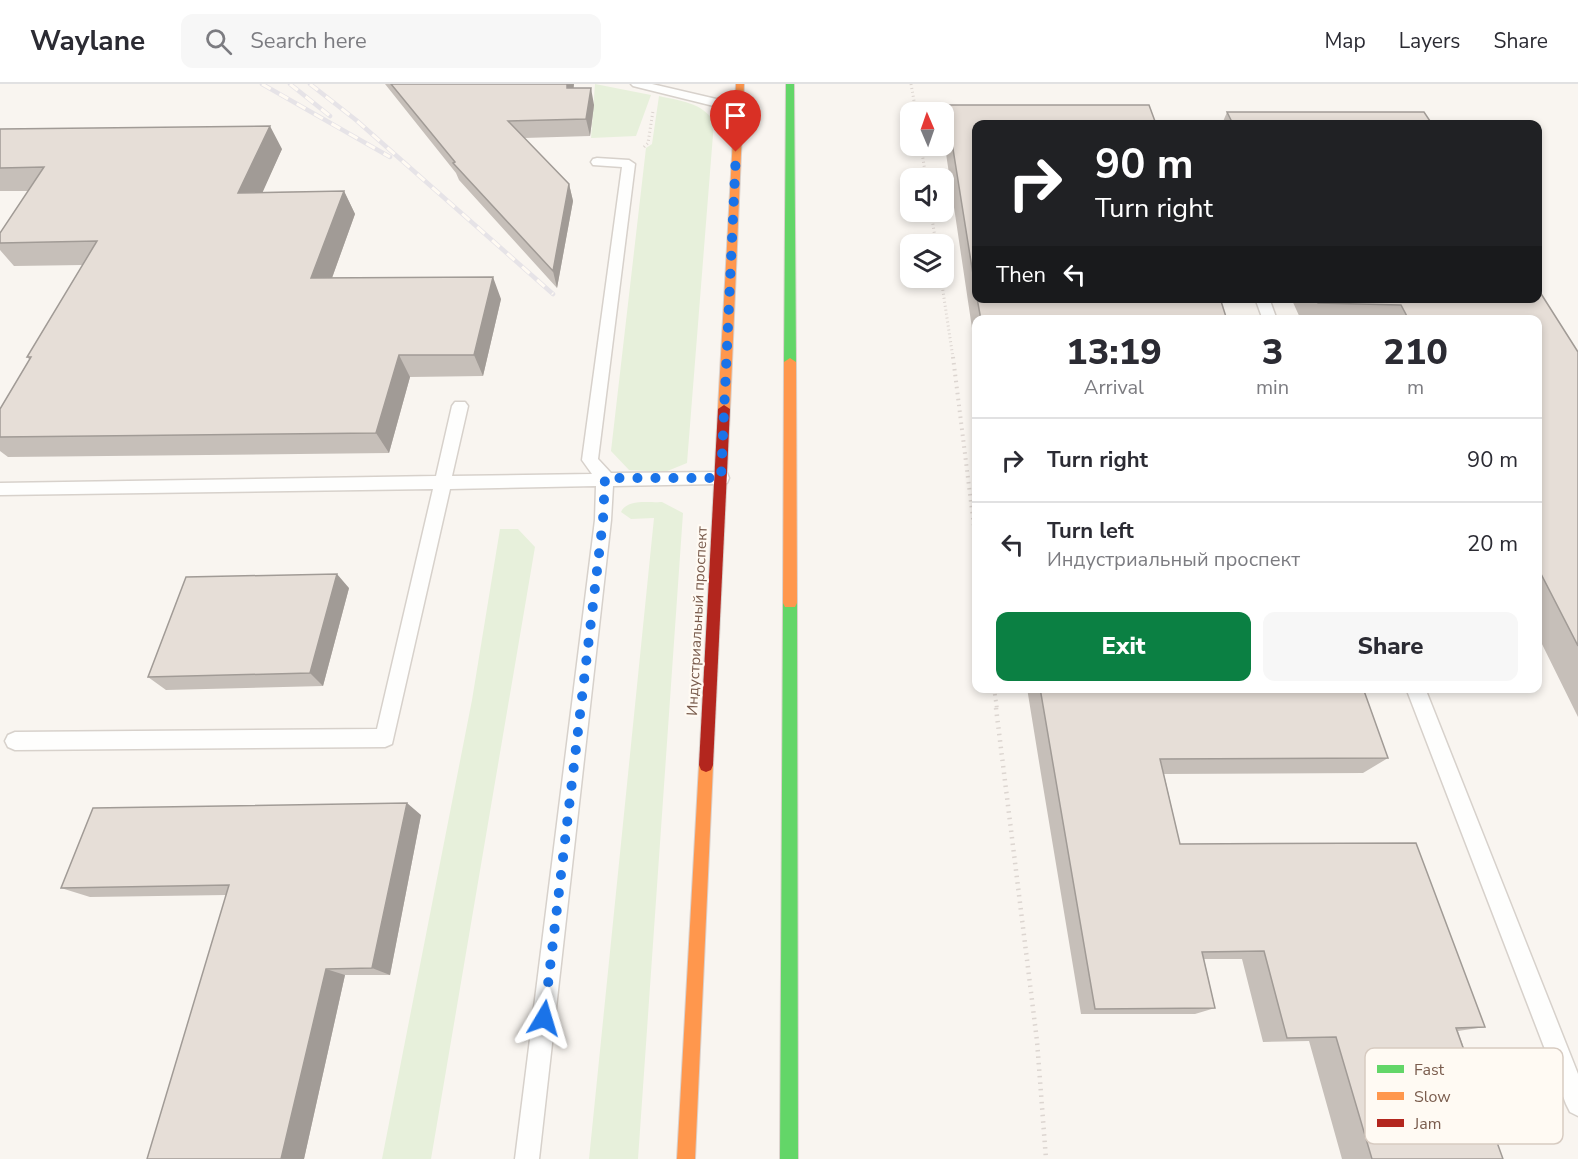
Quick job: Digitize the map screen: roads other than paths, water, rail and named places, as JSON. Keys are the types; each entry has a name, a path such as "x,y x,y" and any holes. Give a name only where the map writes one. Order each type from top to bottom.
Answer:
{"main road":[{"name":"Индустриальный проспект","path":"686,1159 740,84"},
{"path":"789,1159 790,84"}],"lane":[{"path":"637,84 738,108"},
{"path":"527,1159 598,567 605,478 590,460 628,164 597,162"},
{"path":"15,741 385,738 460,406"},
{"path":"0,489 721,478"},
{"path":"1417,693 1556,1048"},
{"path":"1563,1066 1578,1104"}],"railway":[{"path":"262,84 390,157"},
{"path":"290,84 330,116"},
{"path":"310,84 356,120 553,294"}]}
